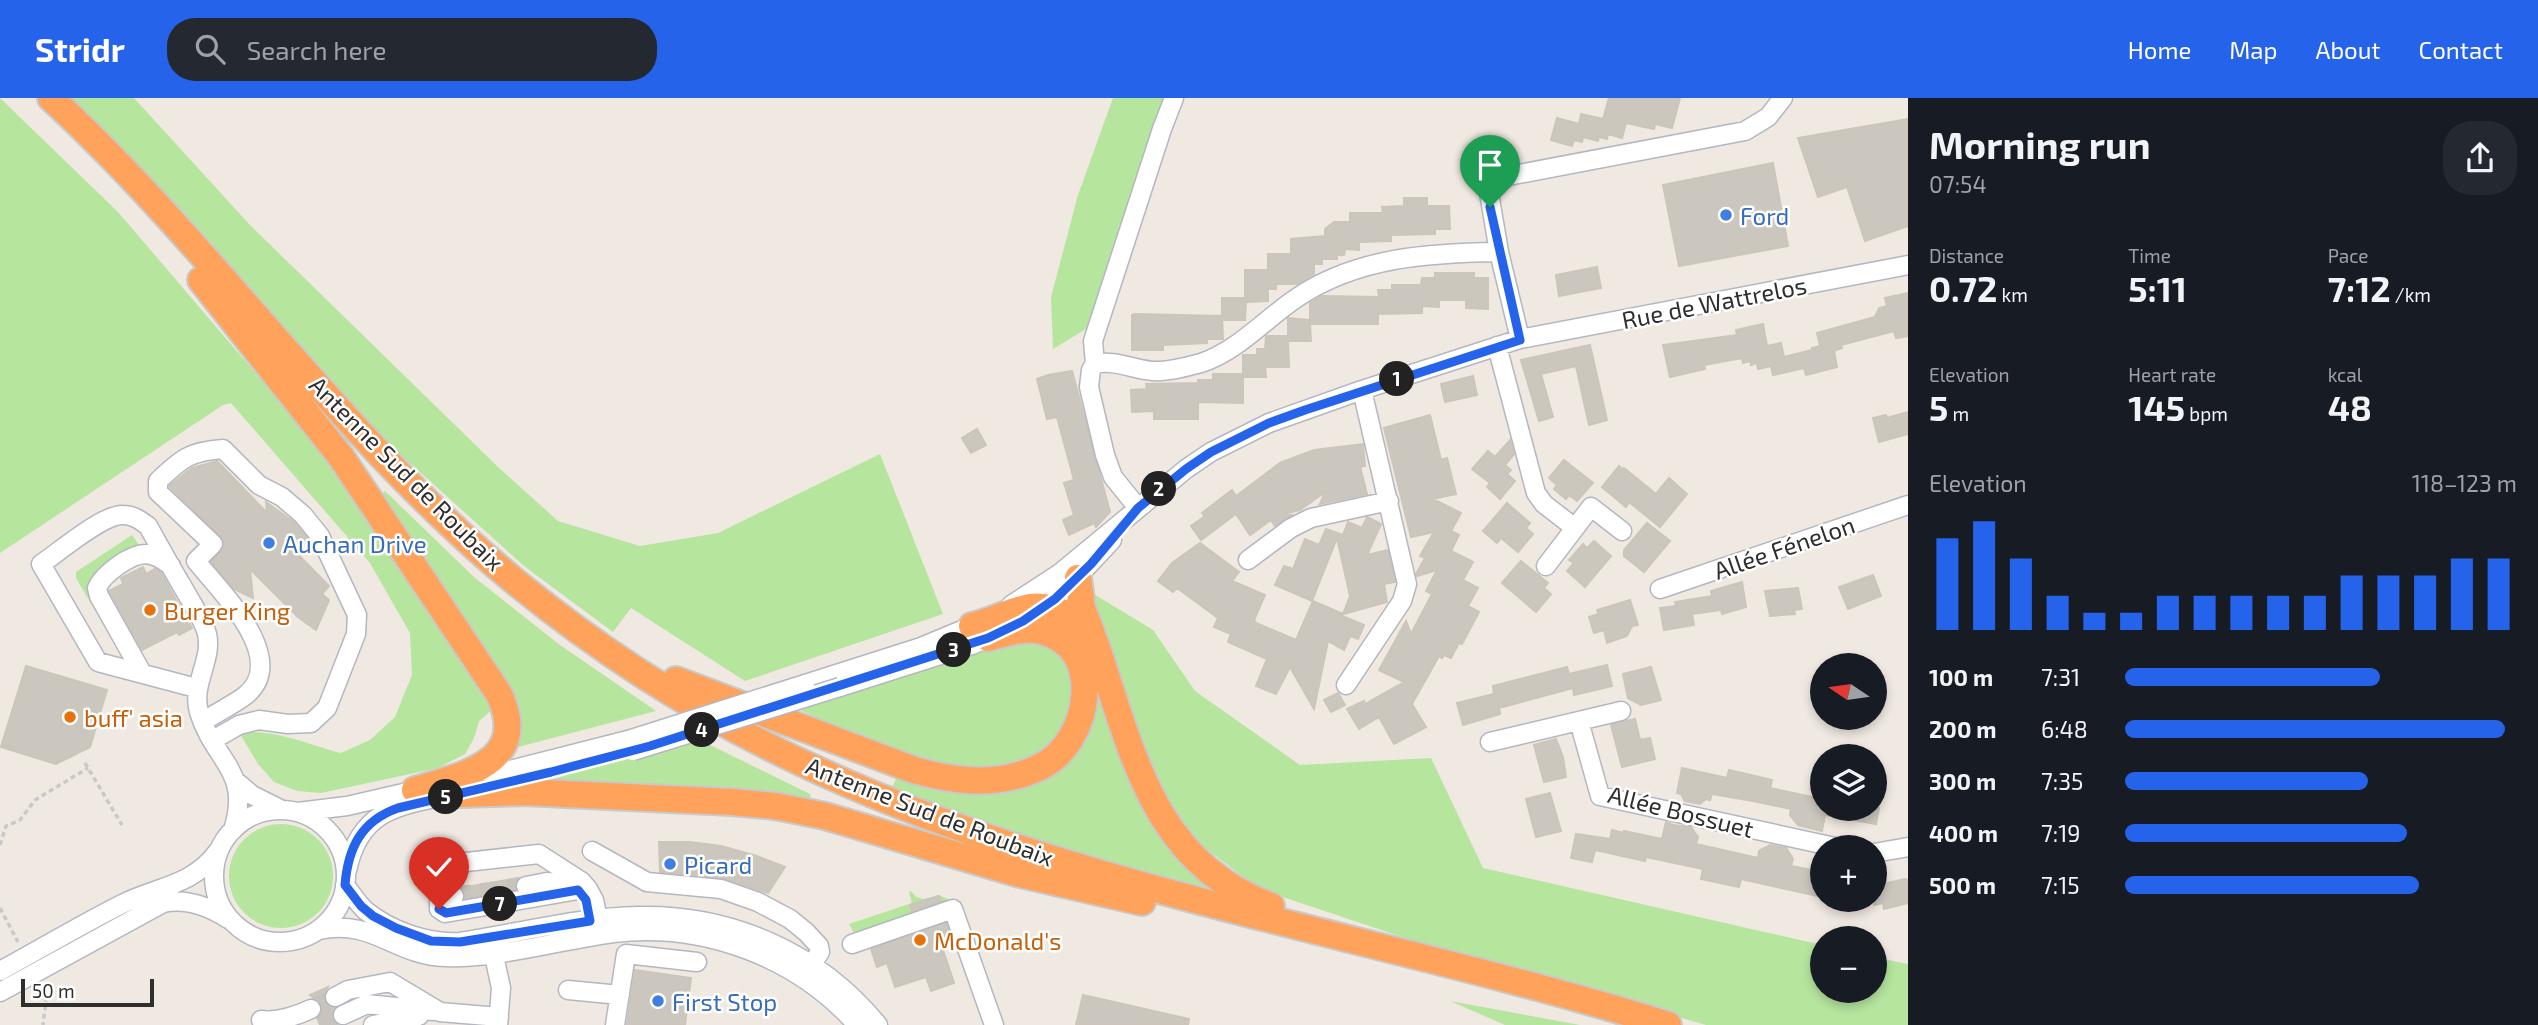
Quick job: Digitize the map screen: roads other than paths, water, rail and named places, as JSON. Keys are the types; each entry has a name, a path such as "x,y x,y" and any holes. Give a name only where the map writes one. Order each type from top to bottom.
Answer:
{"highway":[{"name":"Antenne Sud de Roubaix","path":"32,98 154,221 373,463 439,529 526,606 611,668 728,740 854,800 936,832 1040,867 1217,918 1458,979 1621,1025"},
{"name":"Antenne Sud de Roubaix","path":"51,98 162,210 400,473 469,541 539,600 610,653 680,698 789,757 897,804 1035,853 1124,880 1526,983 1668,1025"},
{"path":"154,221 348,466 505,705 508,716 507,735 503,746 490,761 471,772 415,790"},
{"path":"1078,578 1082,608 1140,771 1164,822 1201,866 1229,887 1260,902 1360,932 1431,960"},
{"path":"539,600 642,664 687,685 914,770 950,779 974,781 1009,778 1042,767 1055,758 1073,736 1086,692 1079,665 1073,654 1057,638 1038,630 1027,629 980,632"},
{"path":"980,632 1030,607 1043,607 1073,618 1088,631 1095,642"},
{"path":"460,794 553,794 775,806 825,816 1020,874 1217,918"}],"street":[{"path":"1138,508 1117,483 1105,455 1088,379 1095,364 1093,341 1174,98"},
{"path":"1520,340 1499,253 1489,193 1498,178 1745,131 1768,117 1783,98"},
{"path":"1095,364 1108,362 1154,371 1179,369 1204,362 1227,350 1296,298 1328,279 1347,272 1409,257 1499,253"},
{"name":"Rue de Wattrelos","path":"1138,508 1211,452 1269,423 1497,346 1908,265"},
{"path":"1497,346 1536,493 1544,504 1575,528"},
{"path":"1346,685 1402,601 1407,576 1362,390"},
{"path":"204,721 247,695 259,675 260,653 253,633 196,561 213,544 158,492 158,481 181,459 201,450 223,449 259,485 282,497 312,525 320,536 357,615 356,634 327,708 311,723 288,724 259,720 239,724 213,740"},
{"path":"1248,560 1291,528 1311,518 1389,501"},
{"name":"Allée Fénelon","path":"1660,589 1908,505"},
{"path":"1546,566 1591,507 1622,531"},
{"path":"1043,607 1078,578 1138,508"},
{"path":"318,930 339,906 354,846 372,820 398,808 460,794 840,687 980,632 1047,583 1138,508"},
{"path":"196,688 98,662 41,564 96,525 120,514 136,517 148,526 198,612 207,634 206,653 196,688 199,712 237,783 239,809 233,830"},
{"path":"142,673 97,588 106,574 135,556 145,554 158,557 171,566"},
{"path":"0,971 122,904 187,879 211,861 242,822 262,813 347,806 630,746 805,684 980,632"},
{"path":"1490,742 1621,711"},
{"name":"Allée Bossuet","path":"1579,721 1600,796 1810,841"},
{"path":"237,783 271,806 315,821 331,835 342,854 345,880 366,911 410,934 431,941 491,945"},
{"path":"1887,851 1908,847"},
{"path":"220,848 214,869 216,892 231,921"},
{"path":"592,851 647,882 721,889 758,902 790,919 814,939 820,952 807,972"},
{"path":"578,890 446,913 439,909 446,892 441,870 448,864 539,854 581,881 588,889 594,900 596,928"},
{"path":"547,882 553,872 552,862"},
{"path":"526,886 547,882 572,885 586,900 596,928"},
{"path":"0,992 163,903 177,901 202,905 248,934 279,943 300,939 318,930 332,927 360,928 408,949 438,957 456,957 491,945 596,928 699,936 807,972 851,995 878,1025"},
{"path":"852,943 953,909 994,1025"},
{"path":"343,1015 367,1004 496,1021 498,976 491,945"},
{"path":"615,1025 626,954 696,962"},
{"path":"807,972 857,1025"},
{"path":"335,997 348,990 390,982 440,1012"},
{"path":"568,990 620,995"},
{"path":"274,1023 311,1009"},
{"path":"373,1025 440,1012"}],"tunnel":[{"path":"454,896 526,886"},
{"path":"311,1009 335,997"},
{"path":"319,1025 343,1015"}],"place":[{"name":"Ford","path":"1726,215"},
{"name":"Auchan Drive","path":"269,543"},
{"name":"Burger King","path":"150,610"},
{"name":"buff' asia","path":"70,717"},
{"name":"Picard","path":"670,864"},
{"name":"McDonald's","path":"920,940"},
{"name":"First Stop","path":"658,1001"}]}
